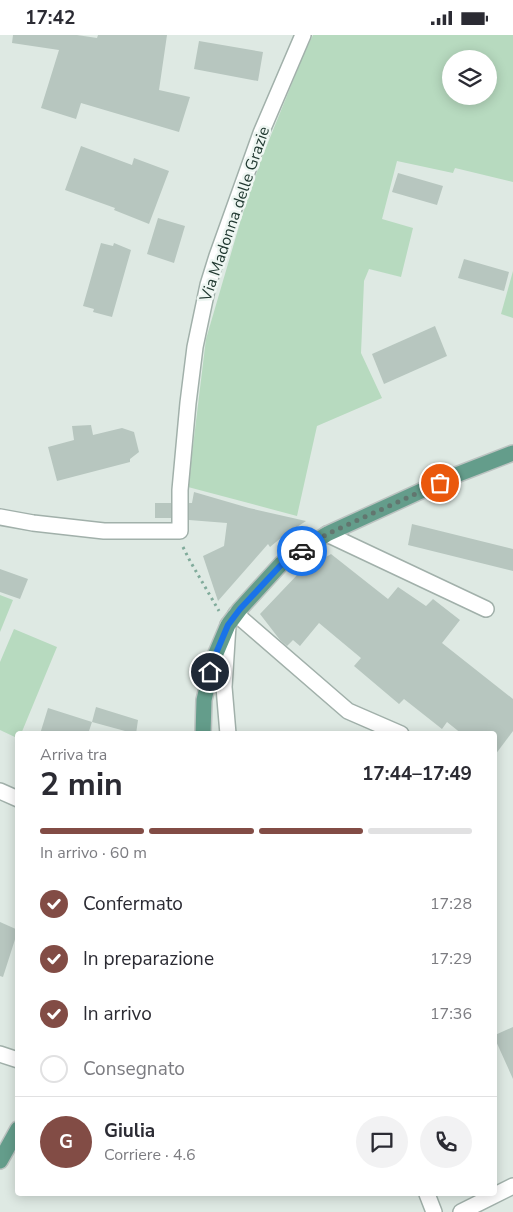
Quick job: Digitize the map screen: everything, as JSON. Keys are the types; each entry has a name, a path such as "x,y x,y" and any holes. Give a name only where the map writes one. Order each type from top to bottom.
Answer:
{"main road":[{"path":"203,731 204,700 214,658 232,620 281,565 327,534 456,475 513,453"},
{"path":"0,1161 15,1134"}],"street":[{"name":"Via Madonna delle Grazie","path":"180,531 180,490 188,403 208,285 261,133 303,35"},
{"path":"0,517 33,523 104,531 180,531"},
{"path":"327,534 486,609"},
{"path":"228,731 224,687 232,620"},
{"path":"232,620 348,711 394,731"},
{"path":"0,791 15,798"},
{"path":"0,1054 15,1058"},
{"path":"497,1194 513,1186"},
{"path":"428,1196 434,1212"},
{"path":"461,1212 493,1196"}],"path":[{"path":"180,531 184,548 190,561 211,598 232,620"}],"green space":[{"path":"313,35 513,35 513,182 455,168 453,173 397,161 382,219 413,228 401,277 369,269 364,281 361,353 382,398 317,426 297,516 188,487 206,339 242,216 261,160"},
{"path":"513,271 513,318 501,314"},
{"path":"0,595 13,600 0,632"},
{"path":"14,629 57,647 22,731 15,731 15,737 0,730 0,662"}],"building":[{"path":"13,35 77,35 97,38 98,35 167,35 159,90 190,97 179,132 81,103 76,119 41,108 59,50 12,43"},
{"path":"199,41 263,52 258,81 194,69"},
{"path":"81,146 132,165 134,158 169,171 149,224 114,210 115,208 65,190"},
{"path":"398,173 443,186 437,205 392,192"},
{"path":"158,218 185,226 174,263 147,254"},
{"path":"101,243 113,246 114,243 131,250 112,317 93,312 94,309 83,306"},
{"path":"464,259 509,272 504,291 458,278"},
{"path":"435,326 447,356 384,384 372,354"},
{"path":"91,425 93,435 122,428 134,432 139,452 130,459 130,462 57,481 48,447 74,440 72,426"},
{"path":"194,492 249,508 306,521 270,547 268,544 218,601 203,556 224,546 227,523 189,520 189,503 192,503"},
{"path":"155,503 171,503 171,518 155,518"},
{"path":"412,524 513,549 513,571 408,545"},
{"path":"331,554 388,599 398,587 426,606 433,599 460,620 442,643 513,699 513,731 497,752 497,731 458,731 447,722 442,729 404,699 399,704 354,666 361,658 319,623 300,646 293,640 287,646 280,640 260,614 299,573"},
{"path":"0,569 28,579 20,599 0,592"},
{"path":"96,707 138,720 136,731 125,731 92,722"},
{"path":"48,708 92,722 89,731 41,731"},
{"path":"0,922 15,929 15,939 3,977 0,976"},
{"path":"513,1027 513,1079 497,1043 497,1034"}],"way so far":[{"path":"302,551 327,534 440,483"}],"route":[{"path":"210,672 228,625 240,609 281,565 302,551"}]}
